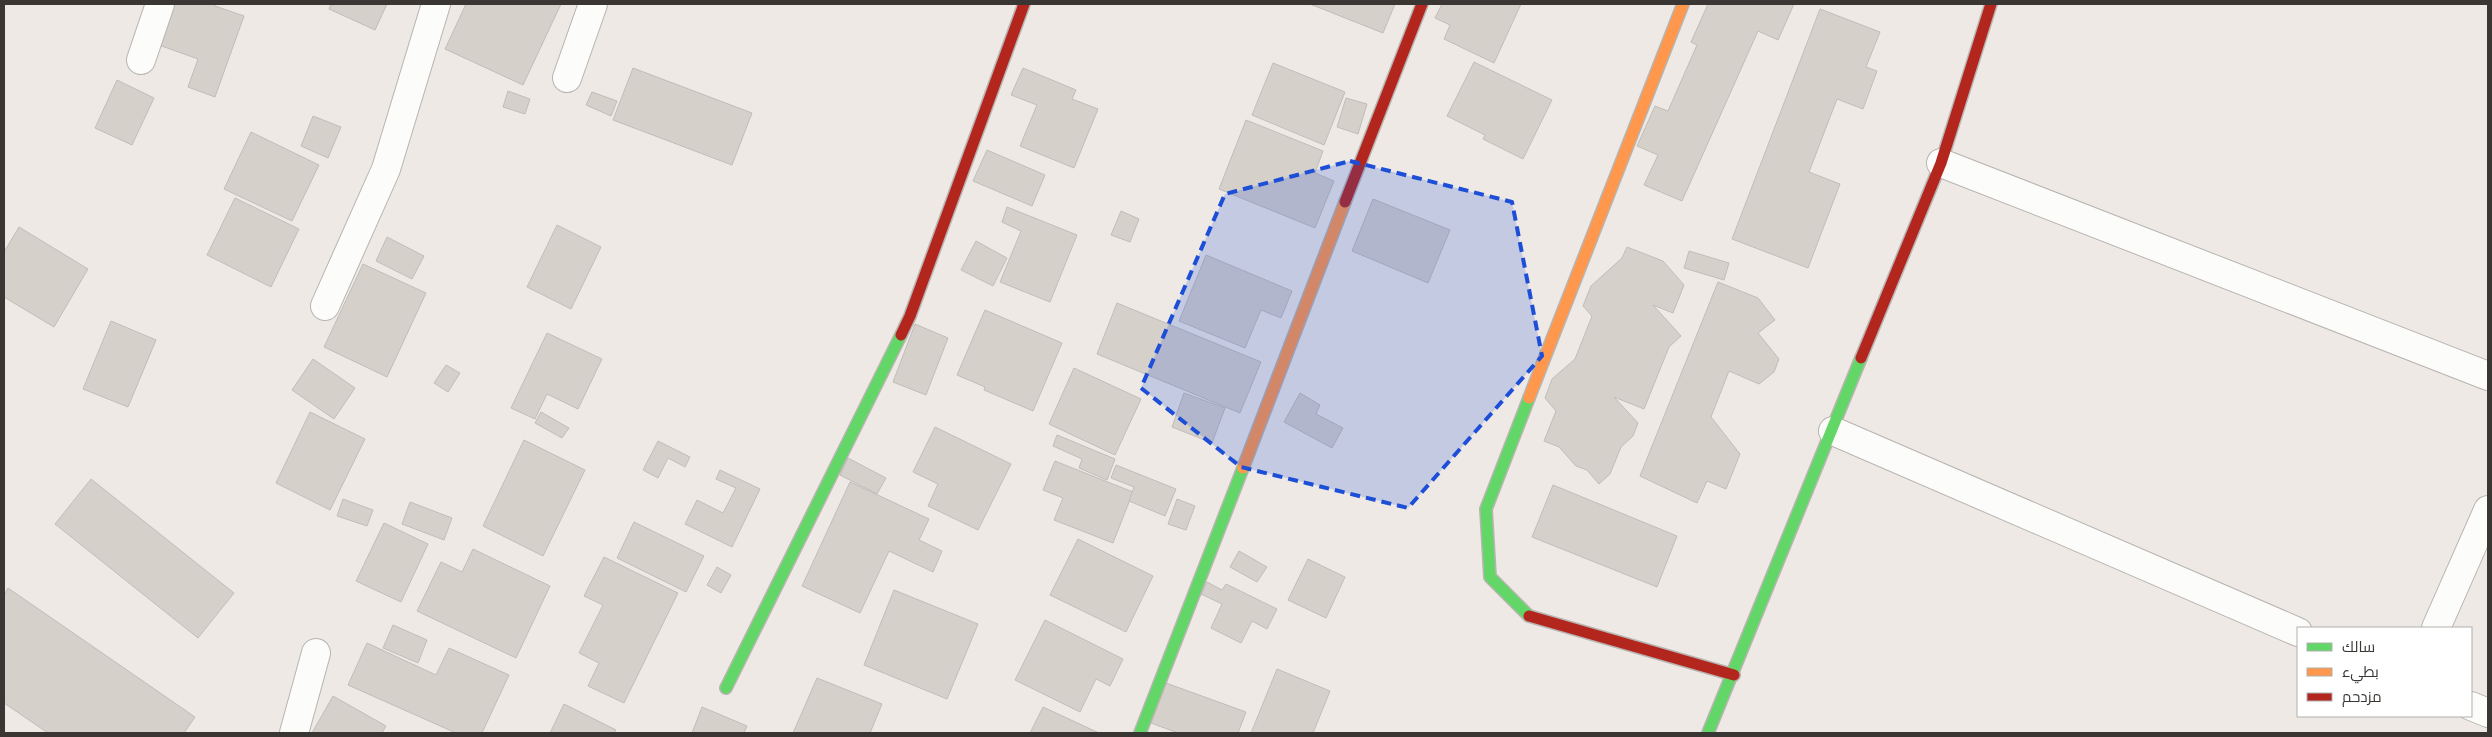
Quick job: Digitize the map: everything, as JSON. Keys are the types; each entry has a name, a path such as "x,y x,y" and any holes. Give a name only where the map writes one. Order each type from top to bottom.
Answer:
{"street":[{"path":"141,60 160,4"},
{"path":"325,306 386,169 436,4"},
{"path":"566,78 593,4"},
{"path":"726,688 910,316 1024,4"},
{"path":"1140,733 1422,4"},
{"path":"1683,4 1486,509 1490,577 1528,616 1734,675"},
{"path":"1708,733 1734,675 1941,163 1991,4"},
{"path":"1941,163 2488,376"},
{"path":"1833,431 2297,632"},
{"path":"2436,627 2488,510"},
{"path":"294,733 316,653"},
{"path":"2472,706 2488,714"}],"highlighted area":[{"path":"1350,161 1512,202 1542,356 1408,508 1241,467 1141,388 1225,194"}],"building":[{"path":"171,4 215,4 215,6 244,16 215,97 188,87 198,59 156,44"},
{"path":"331,4 387,4 375,30 329,9"},
{"path":"466,4 561,4 523,85 445,49"},
{"path":"1310,4 1395,4 1383,33"},
{"path":"1442,4 1521,4 1494,63 1444,39 1450,25 1435,18"},
{"path":"1708,4 1794,4 1778,40 1758,31 1682,201 1644,185 1658,155 1637,146 1655,106 1668,111 1697,45 1691,42"},
{"path":"1820,9 1880,32 1866,67 1877,71 1863,109 1837,99 1809,172 1840,184 1808,268 1732,239"},
{"path":"1474,62 1552,100 1523,159 1483,139 1485,135 1447,116"},
{"path":"1273,63 1345,92 1324,145 1252,115"},
{"path":"633,68 752,113 732,165 613,120"},
{"path":"1023,68 1076,90 1072,99 1098,109 1074,168 1020,146 1037,105 1011,95"},
{"path":"117,80 154,98 132,145 95,128"},
{"path":"508,91 530,99 525,114 503,107"},
{"path":"592,92 617,101 611,116 586,105"},
{"path":"1346,98 1367,104 1358,134 1337,127"},
{"path":"313,116 341,127 328,158 301,146"},
{"path":"1246,120 1323,151 1315,173 1334,181 1315,228 1219,189"},
{"path":"251,132 319,165 292,221 224,189"},
{"path":"987,150 1045,175 1032,206 973,181"},
{"path":"235,198 299,229 271,287 207,255"},
{"path":"1373,199 1450,230 1428,283 1352,251"},
{"path":"1007,207 1077,235 1050,302 1000,282 1021,231 1002,222"},
{"path":"1121,211 1139,219 1130,242 1111,235"},
{"path":"557,225 601,247 571,309 527,287"},
{"path":"19,227 88,269 54,327 4,297 4,252"},
{"path":"387,237 424,256 412,279 376,261"},
{"path":"976,241 1007,258 993,286 961,270"},
{"path":"1627,247 1663,261 1684,285 1673,313 1653,305 1681,336 1669,347 1644,409 1614,397 1638,423 1633,436 1621,447 1610,474 1599,484 1587,470 1576,466 1559,447 1544,441 1556,411 1545,398 1552,379 1575,359 1592,316 1583,306 1591,286 1622,258"},
{"path":"1689,251 1729,263 1724,280 1684,268"},
{"path":"1206,255 1292,291 1281,318 1261,310 1245,348 1179,321"},
{"path":"363,264 426,293 387,377 324,347"},
{"path":"1718,282 1758,298 1775,320 1758,333 1779,359 1774,372 1759,384 1729,371 1711,417 1740,454 1726,489 1707,481 1697,503 1640,476"},
{"path":"1117,303 1261,362 1240,413 1097,354"},
{"path":"985,310 1062,343 1033,411 984,390 985,387 957,375"},
{"path":"111,321 156,340 128,407 83,389"},
{"path":"915,324 948,338 926,395 893,382"},
{"path":"547,333 602,359 578,409 547,394 535,419 511,408"},
{"path":"313,359 355,388 334,419 292,390"},
{"path":"446,365 460,373 448,392 434,383"},
{"path":"1074,368 1141,399 1115,455 1049,424"},
{"path":"1184,393 1225,408 1212,443 1172,427"},
{"path":"1300,393 1320,405 1316,414 1343,428 1332,448 1284,422"},
{"path":"310,412 365,439 330,510 276,483"},
{"path":"541,412 569,428 562,438 535,423"},
{"path":"935,427 1011,464 978,530 928,506 938,484 913,472"},
{"path":"1057,435 1115,459 1107,480 1079,468 1082,459 1053,446"},
{"path":"524,440 585,470 543,556 483,526"},
{"path":"658,441 690,457 685,467 668,458 658,478 643,470"},
{"path":"848,458 886,478 877,494 840,475"},
{"path":"1055,461 1133,492 1113,543 1054,520 1063,498 1043,490"},
{"path":"1116,465 1176,489 1165,516 1129,501 1134,487 1111,478"},
{"path":"720,470 760,489 732,547 685,524 697,500 723,513 736,488 716,479"},
{"path":"91,479 234,593 198,638 55,524"},
{"path":"850,482 929,519 919,540 942,551 933,572 889,551 860,613 802,586"},
{"path":"1553,485 1677,536 1657,587 1532,537"},
{"path":"343,499 373,510 367,526 337,516"},
{"path":"1177,499 1195,506 1186,530 1168,524"},
{"path":"410,502 452,518 444,540 402,524"},
{"path":"634,522 704,556 686,592 617,558"},
{"path":"384,523 428,544 401,602 356,581"},
{"path":"1078,539 1153,576 1126,632 1050,595"},
{"path":"473,549 550,586 516,658 417,611 441,562 462,572"},
{"path":"1239,551 1267,567 1257,582 1230,567"},
{"path":"604,557 678,593 624,703 588,686 599,663 579,653 603,605 584,596"},
{"path":"1308,559 1345,577 1326,618 1288,600"},
{"path":"717,567 731,575 721,593 707,585"},
{"path":"1207,582 1222,590 1226,584 1277,609 1267,629 1252,621 1241,643 1211,628 1222,604 1201,594"},
{"path":"8,588 195,717 184,733 48,733 4,703 4,595"},
{"path":"894,590 978,624 947,699 864,665"},
{"path":"1045,620 1123,659 1110,686 1096,679 1080,712 1015,680"},
{"path":"393,625 427,640 418,663 383,648"},
{"path":"367,643 436,675 449,648 509,675 482,733 456,733 348,685"},
{"path":"1277,669 1330,691 1313,733 1251,733"},
{"path":"817,678 882,704 870,733 793,733"},
{"path":"1166,683 1246,712 1238,733 1178,733 1151,723"},
{"path":"333,696 386,726 382,733 312,733"},
{"path":"564,704 616,730 614,733 550,733"},
{"path":"702,707 747,726 744,733 692,733"},
{"path":"1043,707 1099,733 1030,733"}],"traffic: fast":[{"path":"726,688 901,335"},
{"path":"1708,733 1861,358"},
{"path":"1529,398 1486,509 1490,577 1529,616"},
{"path":"1140,733 1243,468"}],"traffic: slow":[{"path":"1529,398 1683,4"},
{"path":"1243,468 1345,202"}],"traffic: jam":[{"path":"901,335 910,316 1024,4"},
{"path":"1345,202 1422,4"},
{"path":"1861,358 1941,163 1991,4"},
{"path":"1529,616 1734,675"}]}
